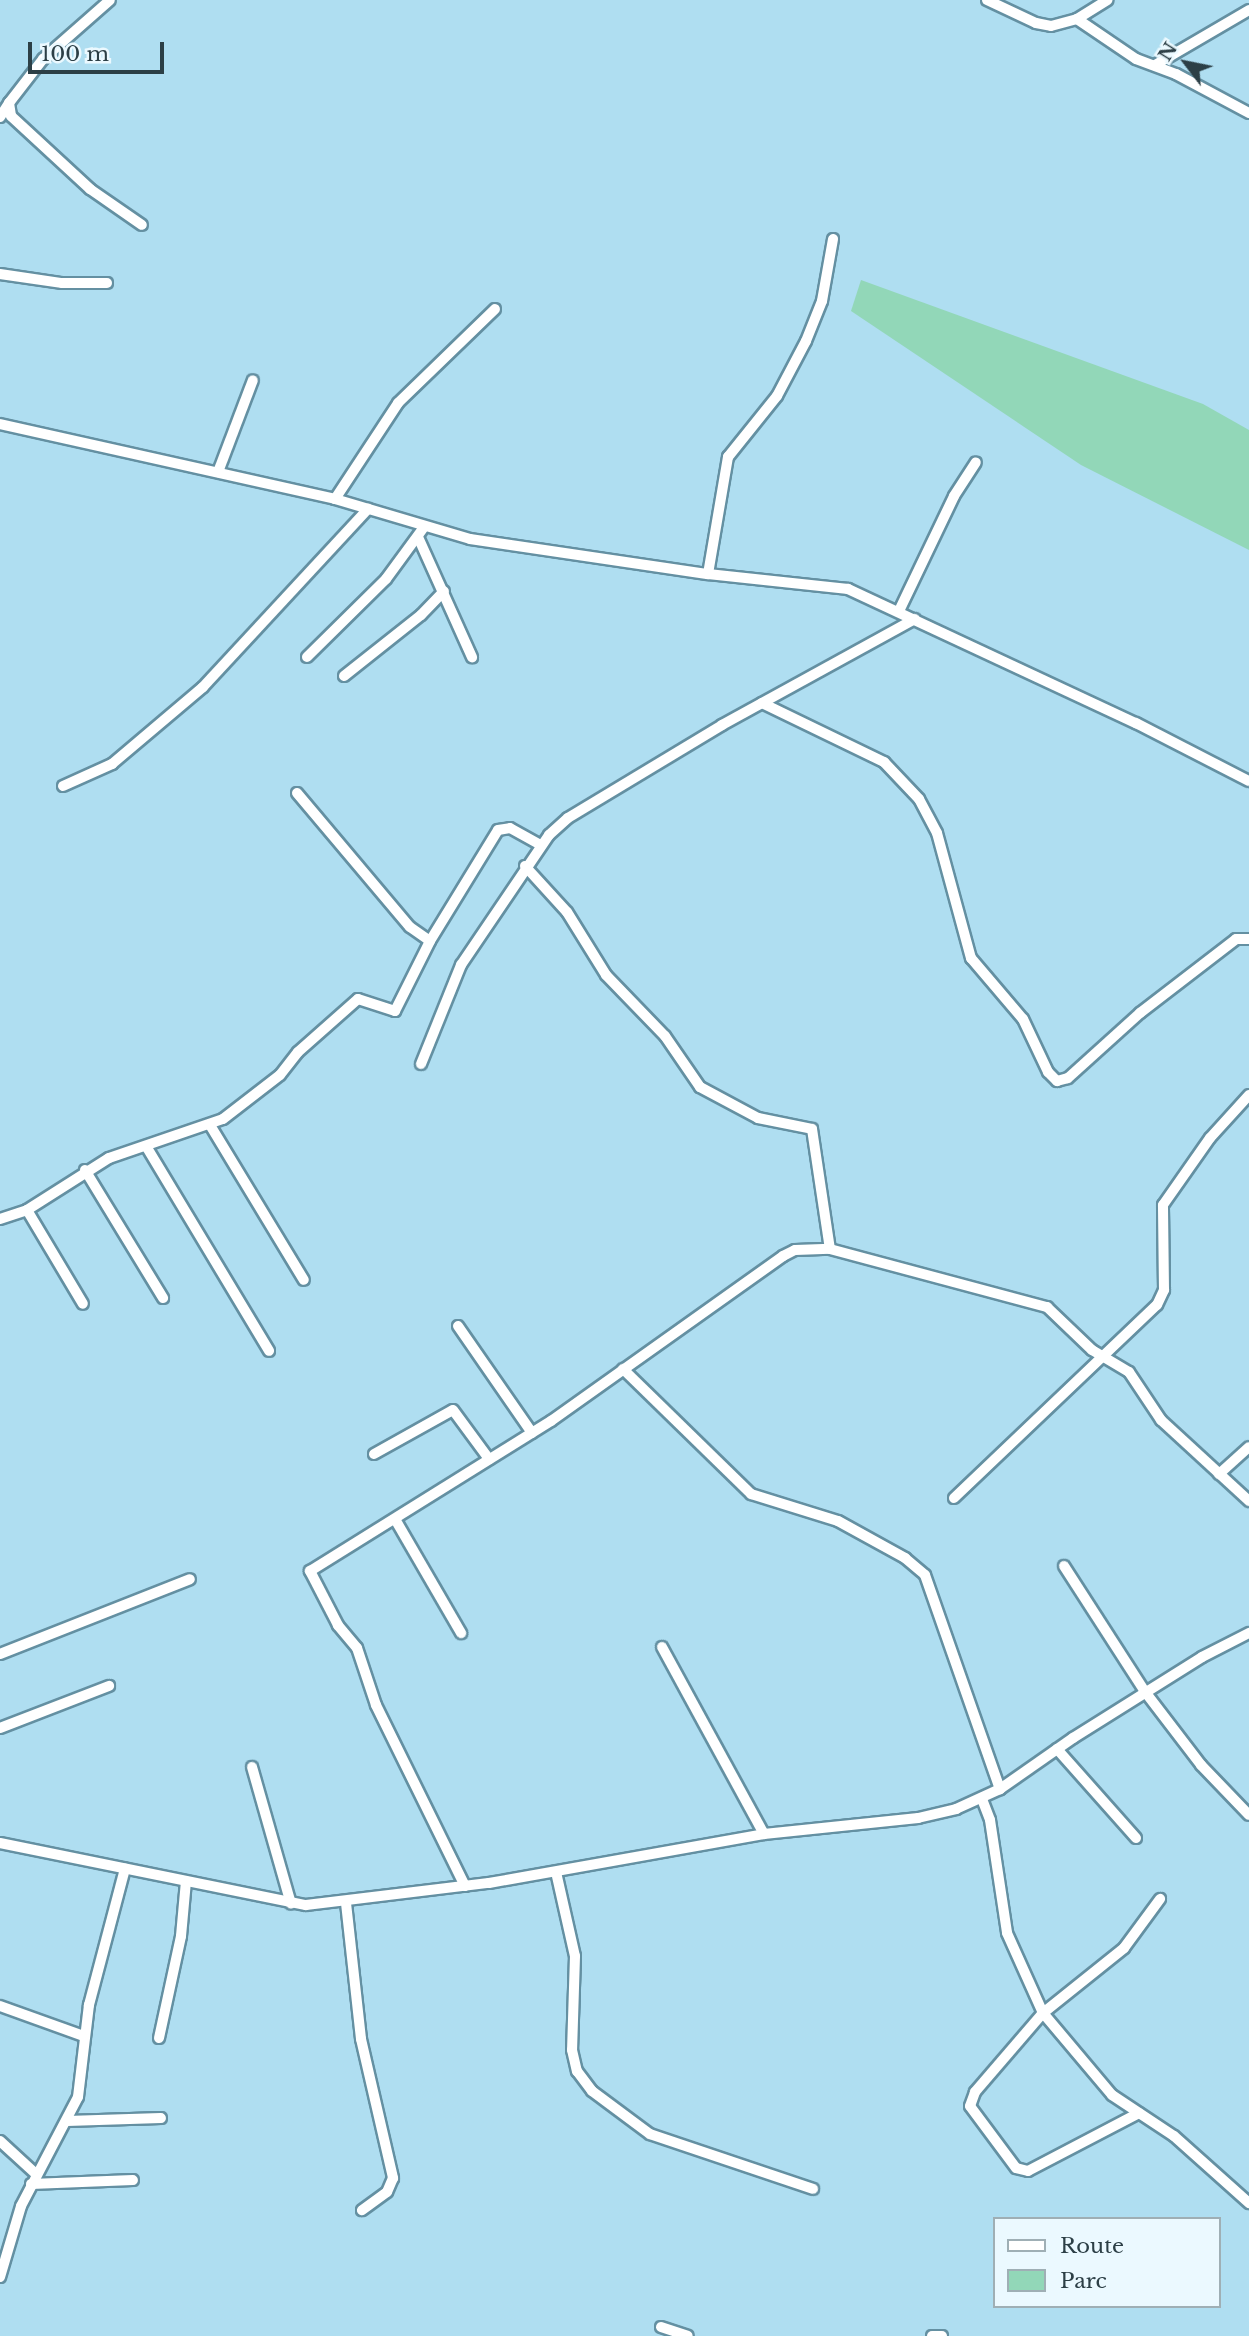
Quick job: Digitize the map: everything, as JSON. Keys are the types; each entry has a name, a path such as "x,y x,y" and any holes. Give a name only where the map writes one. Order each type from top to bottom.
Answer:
{"street":[{"path":"0,117 43,59 110,0"},
{"path":"988,0 1035,23 1051,26 1077,19 1107,0"},
{"path":"1155,65 1249,10"},
{"path":"1077,19 1136,59 1155,65 1249,113"},
{"path":"9,103 11,116 90,189 142,225"},
{"path":"708,575 728,457 777,396 806,341 822,301 833,239"},
{"path":"0,274 62,283 107,283"},
{"path":"335,499 398,403 495,309"},
{"path":"218,472 253,380"},
{"path":"0,425 335,499 424,527 510,546 708,575 848,589 899,611 963,646 1177,742 1249,781"},
{"path":"899,611 954,496 976,462"},
{"path":"63,786 112,764 203,687 368,509"},
{"path":"306,657 386,579 424,527"},
{"path":"418,537 472,657"},
{"path":"344,676 421,615 444,591"},
{"path":"421,1064 461,965 539,844 568,818 762,703 915,619"},
{"path":"762,703 884,762 919,799 937,833 971,958 1023,1019 1048,1072 1057,1081 1068,1078 1140,1013 1236,939 1249,939"},
{"path":"297,793 410,927 430,942"},
{"path":"0,1219 27,1210 85,1171 146,1146 210,1125 280,1075 352,1002 365,1000 387,1012 395,1011 402,1004 430,942 498,830 510,828 539,844"},
{"path":"525,866 567,912 606,975 665,1036 700,1087 758,1118 812,1129 830,1249"},
{"path":"954,1498 1157,1306 1164,1290 1162,1219 1168,1194 1249,1095"},
{"path":"210,1125 304,1280"},
{"path":"146,1146 269,1350"},
{"path":"85,1171 163,1298"},
{"path":"27,1210 83,1304"},
{"path":"465,1886 376,1705 357,1648 311,1581 310,1571 532,1433 795,1250 830,1249 1030,1299 1047,1307 1106,1357 1129,1372 1148,1406 1249,1502"},
{"path":"458,1326 532,1433"},
{"path":"623,1369 751,1494 838,1521 905,1558 925,1575 1000,1789"},
{"path":"374,1454 453,1410 489,1459"},
{"path":"1219,1474 1249,1447"},
{"path":"395,1518 460,1633"},
{"path":"1064,1566 1146,1693 1201,1765 1249,1815"},
{"path":"0,1654 190,1579"},
{"path":"0,1843 292,1904 346,1903 556,1872 764,1834 918,1818 982,1799 1000,1789 1057,1749 1146,1693 1249,1633"},
{"path":"662,1647 764,1834"},
{"path":"0,1728 109,1686"},
{"path":"1057,1749 1136,1838"},
{"path":"252,1767 292,1904"},
{"path":"982,1799 990,1819 1007,1933 1043,2013 1100,2083 1174,2136 1249,2203"},
{"path":"0,2277 4,2244 36,2174 67,2121 83,2080 84,2036 125,1869"},
{"path":"556,1872 575,1956 572,2050 577,2071 592,2091 650,2133 813,2189"},
{"path":"159,2038 181,1936 186,1881"},
{"path":"1139,2113 1028,2171 1016,2168 977,2119 971,2100 1043,2013 1124,1948 1160,1899"},
{"path":"346,1903 359,2030 393,2178 387,2192 362,2210"},
{"path":"0,2006 84,2036"},
{"path":"67,2121 160,2118"},
{"path":"0,2141 36,2174"},
{"path":"31,2184 133,2180"},
{"path":"661,2327 688,2336"},
{"path":"932,2336 942,2336"}],"green space":[{"path":"861,280 1203,404 1249,430 1249,550 1081,465 851,311"}]}
